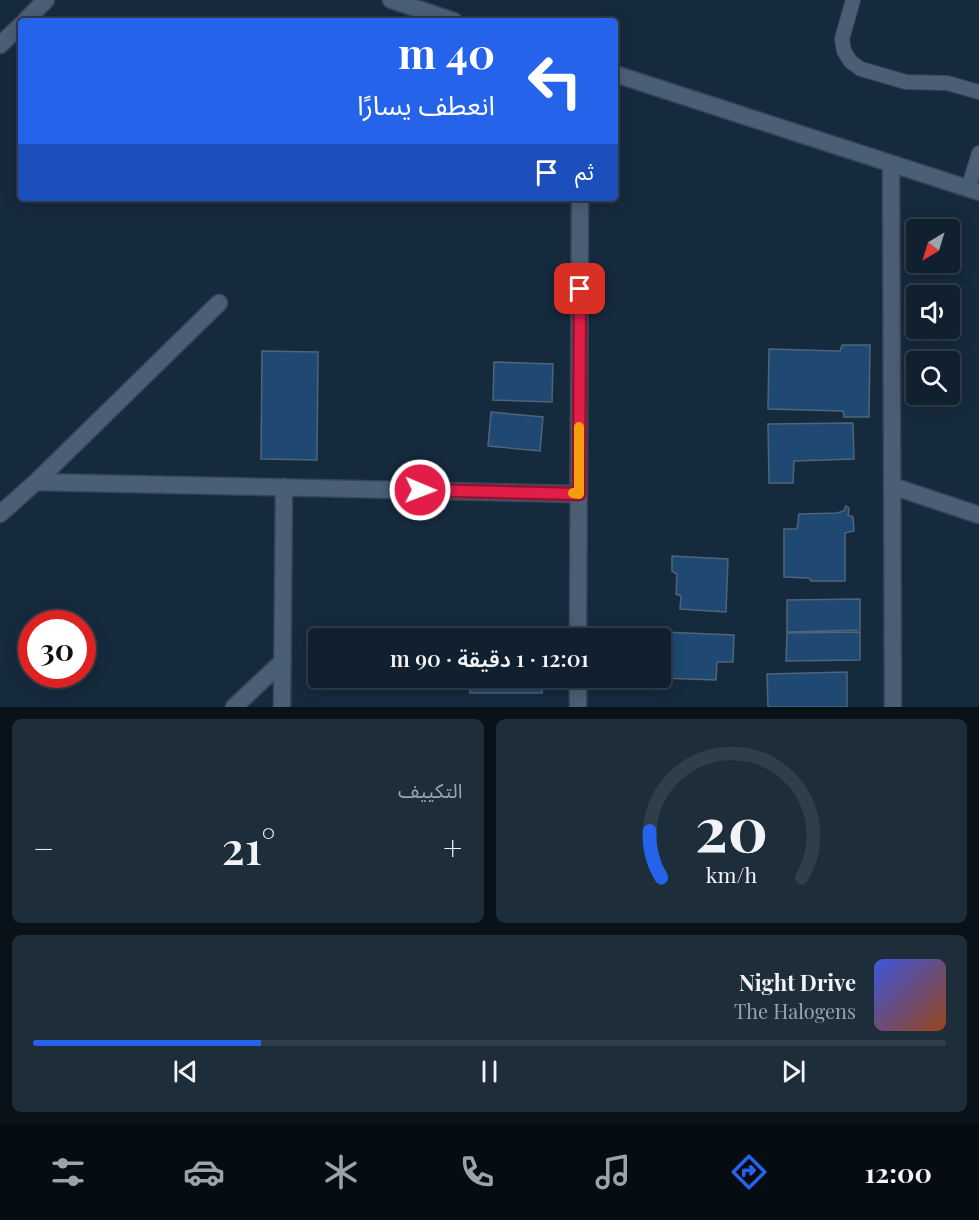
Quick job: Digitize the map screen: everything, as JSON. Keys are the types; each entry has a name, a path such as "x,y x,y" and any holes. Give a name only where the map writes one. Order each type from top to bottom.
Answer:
{"street":[{"path":"28,18 46,0"},
{"path":"391,0 445,18"},
{"path":"0,45 18,28"},
{"path":"618,75 974,190"},
{"path":"891,164 893,707"},
{"path":"578,628 580,201"},
{"path":"0,514 36,482 219,303"},
{"path":"36,482 579,494"},
{"path":"892,486 979,515"},
{"path":"282,707 284,487"},
{"path":"234,707 283,661"},
{"path":"578,688 578,707"}],"lane":[{"path":"853,0 842,39 844,51 861,69 906,82 946,83 979,92"},
{"path":"974,190 979,153"}],"building":[{"path":"842,345 870,345 869,417 844,417 843,411 768,409 769,349 840,351"},
{"path":"262,351 318,352 317,460 261,459"},
{"path":"494,362 553,364 552,402 493,400"},
{"path":"491,412 543,417 540,451 488,446"},
{"path":"853,423 854,459 794,461 793,483 769,483 768,424"},
{"path":"846,506 849,508 848,515 853,517 854,531 845,533 845,581 811,581 809,578 784,577 784,529 797,529 799,514 837,513 844,511"},
{"path":"672,556 728,559 726,612 680,609 681,596 676,594 677,574 672,571"},
{"path":"860,599 860,630 787,632 787,600"},
{"path":"671,632 734,635 733,662 717,662 716,680 671,678"},
{"path":"860,632 860,660 786,661 787,633"},
{"path":"847,672 847,707 768,707 767,674"},
{"path":"470,688 542,688 542,693 470,693"}],"slow traffic":[{"path":"573,493 579,494 579,427"}],"route":[{"path":"420,490 579,494 580,289"}]}
